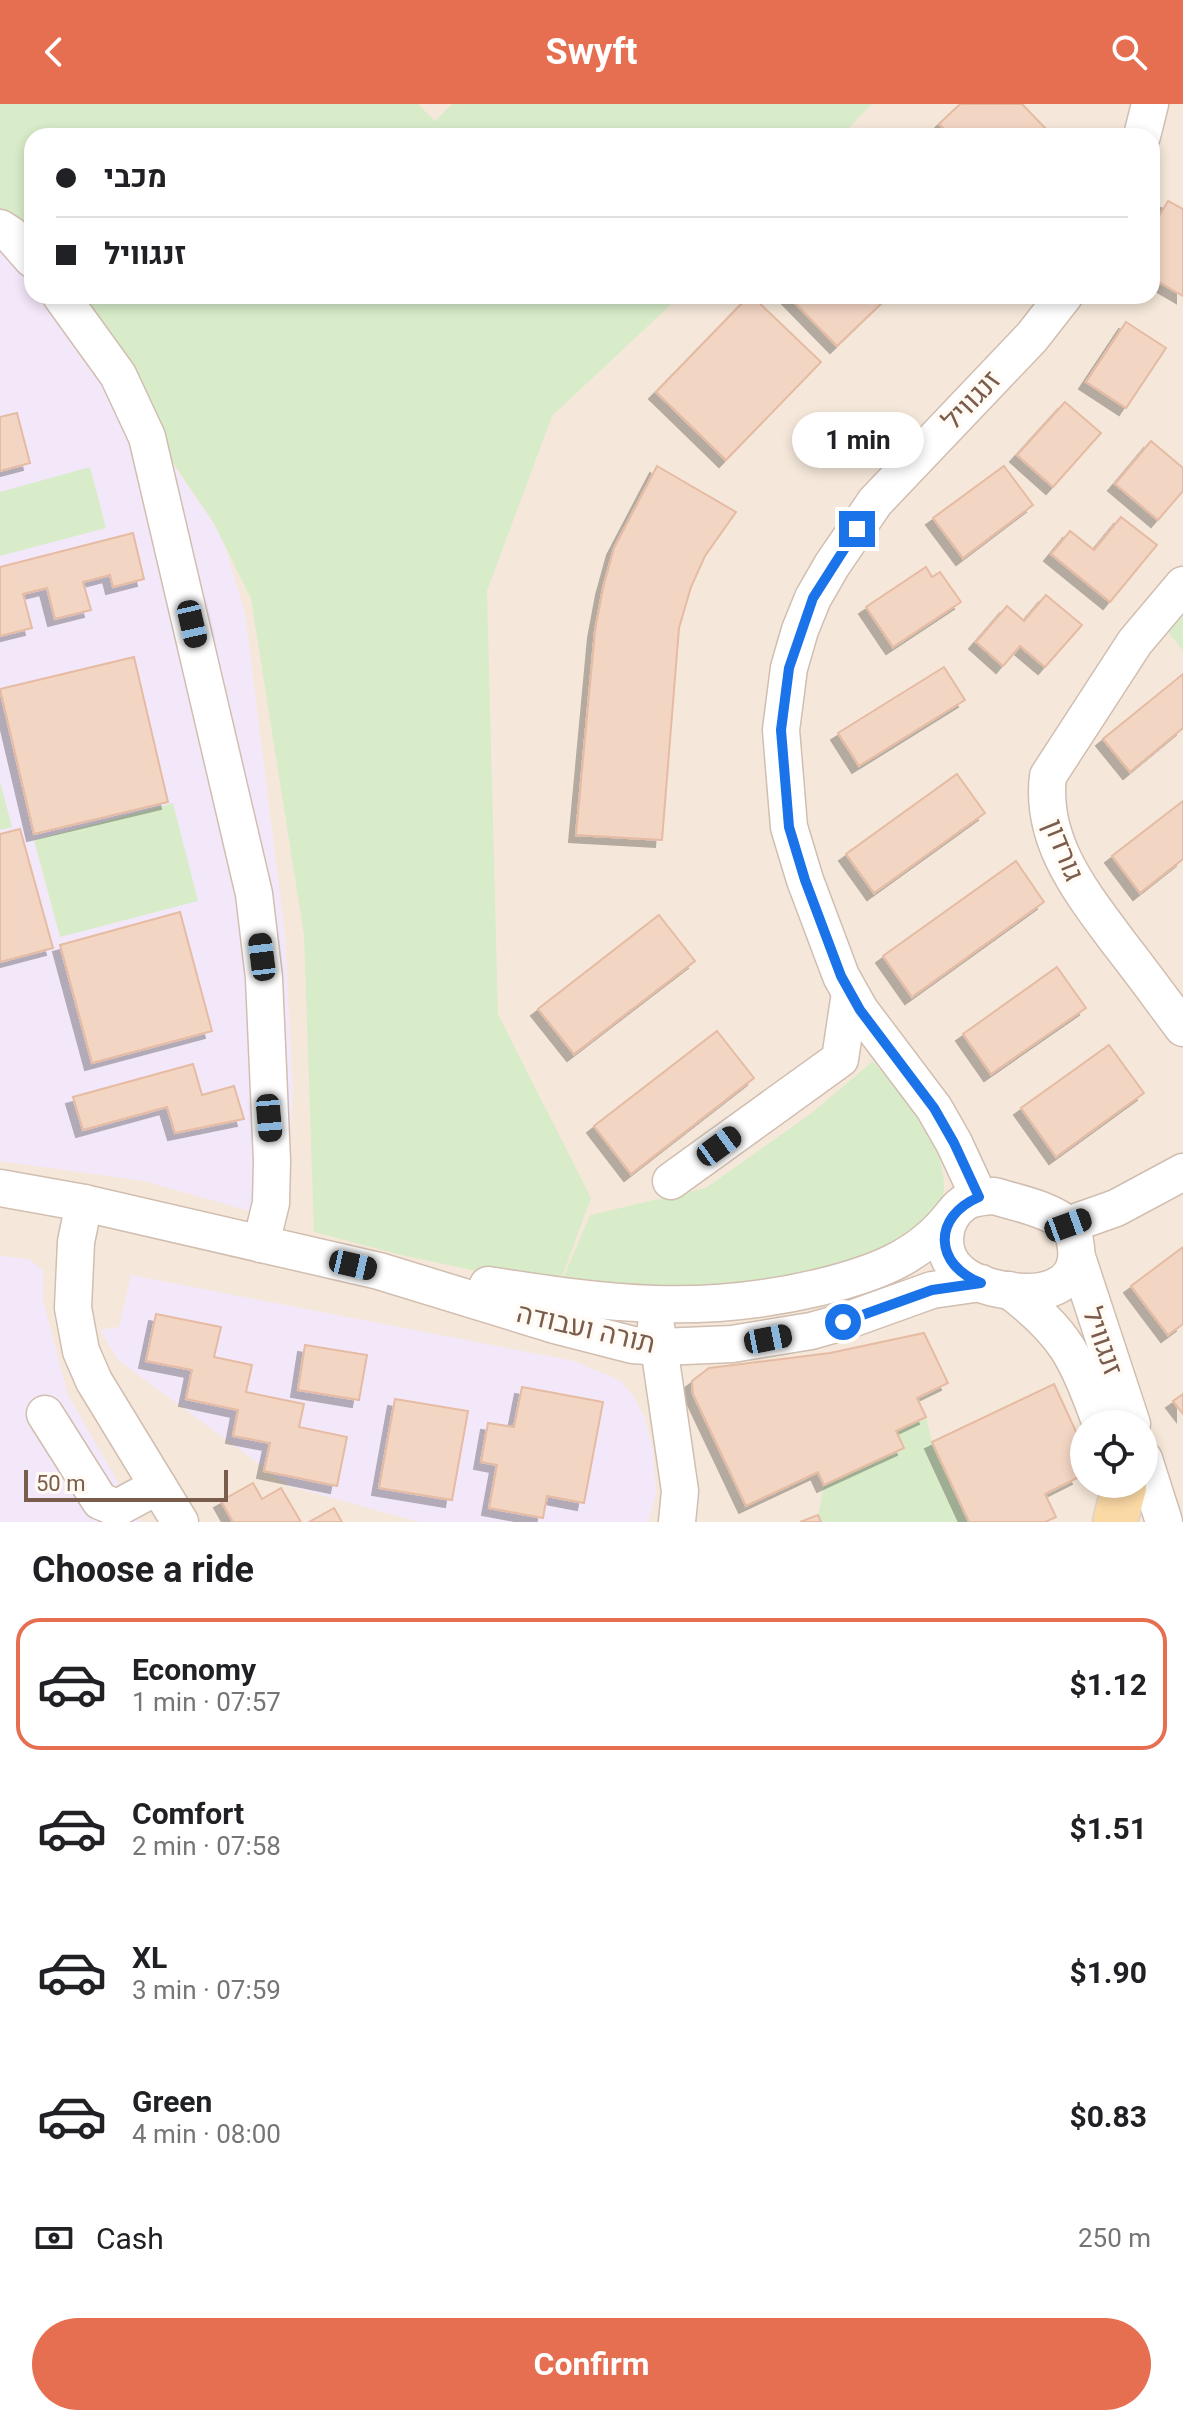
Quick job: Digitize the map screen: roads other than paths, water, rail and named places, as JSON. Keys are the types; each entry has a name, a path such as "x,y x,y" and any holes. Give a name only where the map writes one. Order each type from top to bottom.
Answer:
{"street":[{"path":"1144,128 1150,104"},
{"path":"0,228 24,250"},
{"path":"67,304 118,375 147,437 254,894 264,978 272,1161 271,1203 261,1244"},
{"name":"זנגוויל","path":"965,1206 954,1143 934,1108 860,1010 825,937 789,827 781,730 789,668 813,598 875,502 1032,337 1058,304"},
{"name":"גורדון","path":"1183,585 1135,642 1048,776 1046,798 1052,833 1062,859 1081,892 1183,1028"},
{"path":"671,1181 840,1059 850,993"},
{"path":"1072,1241 1116,1208 1183,1172"},
{"name":"תורה ועבודה","path":"0,1188 84,1203 379,1271 633,1345 732,1344 811,1331 932,1290 995,1286"},
{"path":"994,1196 1056,1216 1072,1241 1073,1270 1064,1282 1053,1289 1039,1292 995,1286 958,1270 949,1259 945,1244 946,1229 965,1206 994,1196"},
{"path":"84,1203 76,1242 73,1308 81,1351 94,1381 180,1522"},
{"name":"תורה ועבודה","path":"379,1271 580,1300 651,1305 753,1301 834,1284 892,1264 929,1242 965,1206"},
{"name":"זנגוויל","path":"1072,1241 1127,1410"},
{"name":"זנגוויל","path":"995,1286 1041,1316 1069,1349 1081,1370 1096,1410"},
{"path":"651,1305 661,1347 680,1491 677,1522"},
{"path":"45,1414 100,1501 117,1508 158,1486"},
{"path":"1132,1498 1164,1522"}]}
